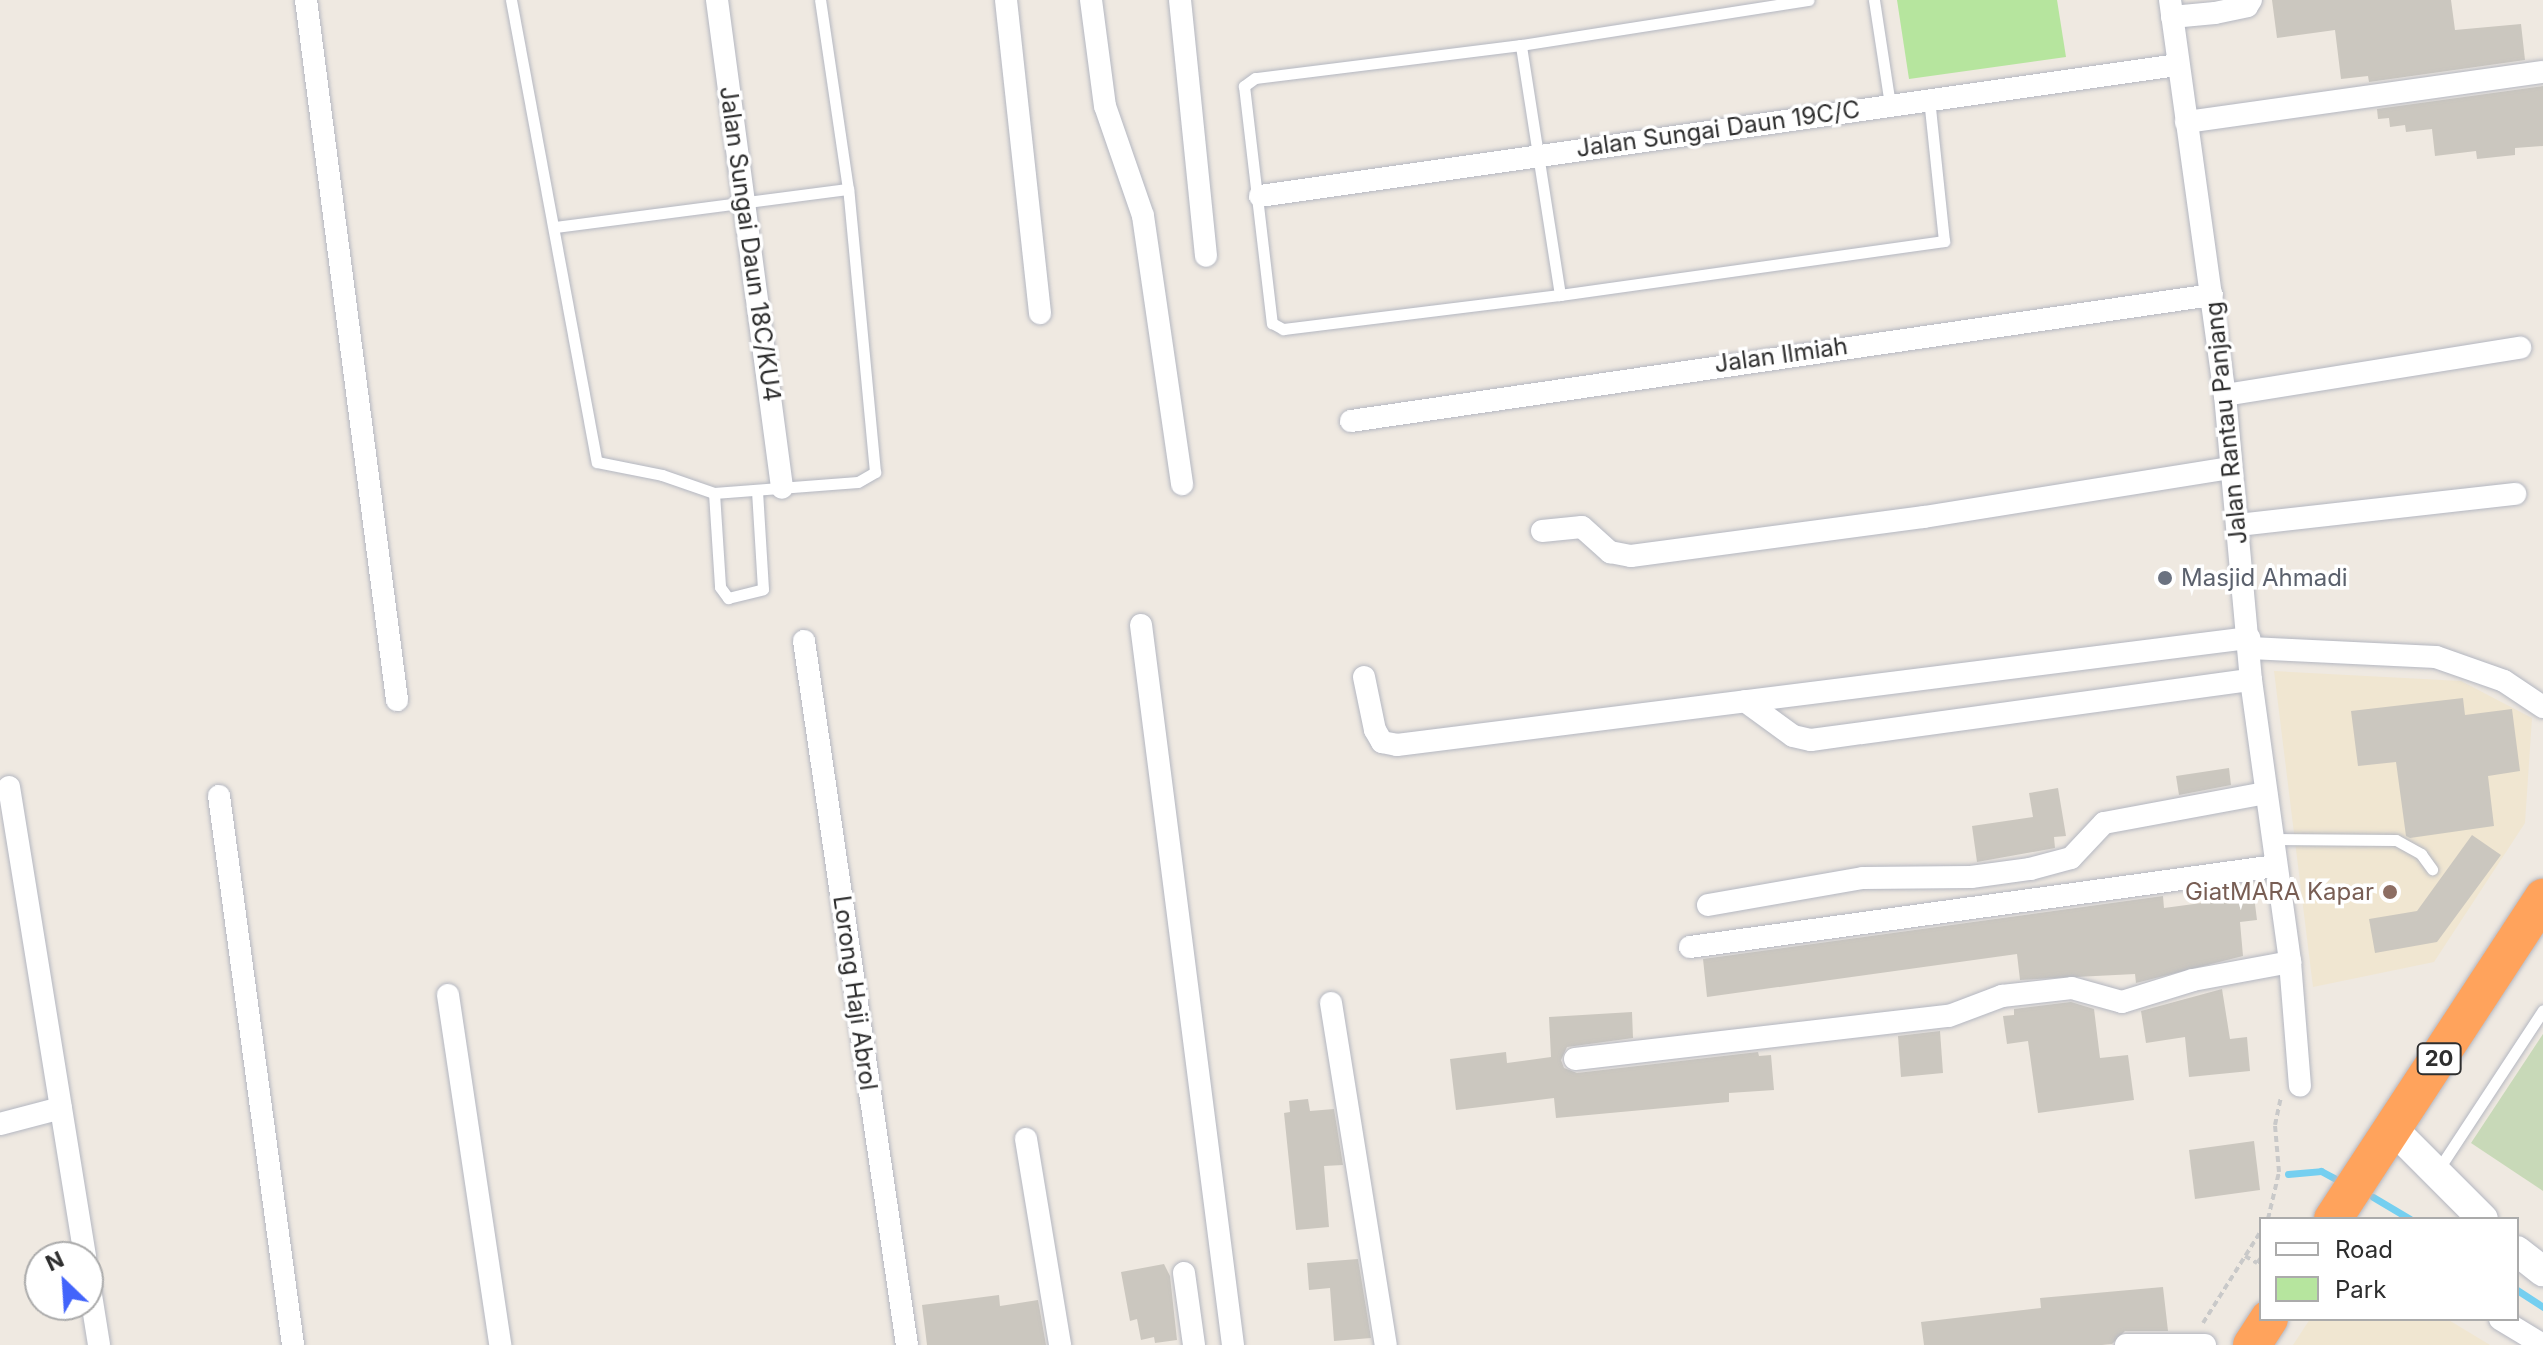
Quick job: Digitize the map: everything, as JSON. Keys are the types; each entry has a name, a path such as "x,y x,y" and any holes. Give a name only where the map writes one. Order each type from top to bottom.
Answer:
{"highway":[{"name":"20","path":"2334,1217 2543,898"},
{"path":"2252,1345 2268,1321"}],"street":[{"path":"306,0 397,700"},
{"name":"Jalan Sungai Daun 18C/KU4","path":"717,0 782,488"},
{"path":"1006,0 1040,313"},
{"path":"1091,0 1105,106 1143,216 1182,484"},
{"path":"1180,0 1206,256"},
{"path":"2171,8 2247,6 2251,0"},
{"name":"Jalan Rantau Panjang","path":"2171,8 2225,395 2229,468 2238,525 2251,680 2290,962 2300,1086"},
{"name":"Jalan Sungai Daun 19C/C","path":"1260,196 1537,154 2177,65"},
{"path":"2186,122 2543,72"},
{"name":"Jalan Ilmiah","path":"1351,421 2212,295"},
{"path":"2225,395 2520,348"},
{"path":"1542,531 1582,527 1610,552 1631,556 1924,517 2229,468"},
{"path":"2238,525 2515,494"},
{"path":"1141,625 1233,1345"},
{"name":"Lorong Haji Abrol","path":"804,641 907,1345"},
{"path":"1364,677 1375,730 1382,742 1397,745 2249,643 2436,657 2504,681 2543,707"},
{"path":"1745,701 1793,736 1811,740 2251,680"},
{"path":"9,787 82,1241"},
{"path":"1708,905 1863,878 1971,877 2030,869 2071,858 2104,823 2266,793"},
{"path":"219,796 293,1345"},
{"path":"1690,947 2275,866"},
{"path":"1575,1059 1949,1016 2002,996 2072,988 2122,1002 2193,980 2290,962"},
{"path":"448,995 500,1345"},
{"path":"1331,1003 1386,1345"},
{"path":"0,1124 61,1108"},
{"path":"2393,1129 2481,1217"},
{"path":"1026,1139 1060,1345"},
{"path":"2519,1253 2543,1271"},
{"path":"1184,1273 1194,1345"},
{"path":"95,1321 99,1345"},
{"path":"2503,1321 2536,1343"},
{"path":"2126,1345 2198,1344"}],"lane":[{"path":"511,0 597,462 662,475 714,493 858,482 875,472 848,189 820,0"},
{"path":"1809,0 1521,45 1249,80 1244,86 1276,328 1560,295 1944,241 1929,99"},
{"path":"1874,0 1890,105"},
{"path":"1521,45 1560,295"},
{"path":"555,227 848,189"},
{"path":"714,493 720,587 728,598 763,589 757,490"},
{"path":"2272,839 2396,840 2421,854 2432,869"},
{"path":"2436,1172 2543,1010"}],"path":[{"path":"2268,1217 2279,1172 2276,1106 2279,1098 2300,1086"},
{"path":"2198,1344 2259,1234"},
{"path":"2245,1256 2257,1263 2259,1260"}],"shaded area":[{"name":"GiatMARA Kapar","path":"2274,671 2461,681 2532,718 2525,823 2434,962 2313,987"},
{"path":"2309,1321 2450,1321 2490,1345 2293,1345"}],"green space":[{"path":"1897,0 2057,0 2066,57 1909,79"},
{"path":"2543,1034 2543,1191 2471,1143"}],"building":[{"path":"2272,0 2451,0 2455,30 2521,24 2525,60 2369,82 2368,76 2341,79 2335,30 2277,38"},
{"path":"2543,86 2543,146 2515,148 2515,155 2477,159 2476,151 2435,156 2432,129 2406,132 2405,125 2390,127 2389,118 2378,119 2377,109"},
{"path":"2463,698 2465,715 2512,709 2520,771 2488,776 2494,826 2410,838 2406,836 2396,762 2358,766 2351,711"},
{"path":"2229,768 2231,785 2179,795 2176,776"},
{"path":"2058,788 2066,836 2054,837 2055,848 1977,862 1972,826 2033,817 2029,793"},
{"path":"2472,835 2501,855 2437,942 2375,953 2369,919 2417,911"},
{"path":"2163,896 2164,908 2254,896 2257,920 2240,922 2243,956 2136,983 2135,974 2020,980 2017,954 1707,997 1703,959"},
{"path":"2222,989 2230,1039 2247,1037 2250,1071 2189,1077 2185,1037 2146,1043 2141,1011"},
{"path":"2071,1002 2094,1009 2100,1058 2128,1055 2134,1100 2038,1113 2028,1041 2007,1044 2003,1016 2014,1015 2014,1009"},
{"path":"1632,1012 1633,1038 1567,1047 1561,1060 1564,1068 1577,1073 1758,1052 1759,1056 1771,1055 1774,1090 1729,1093 1729,1102 1556,1118 1554,1098 1456,1110 1450,1059 1506,1052 1507,1063 1551,1057 1549,1017"},
{"path":"1940,1031 1943,1073 1901,1077 1898,1036"},
{"path":"1308,1099 1310,1111 1334,1109 1343,1165 1324,1166 1329,1227 1296,1230 1284,1113 1290,1112 1289,1101"},
{"path":"2254,1141 2260,1190 2195,1199 2189,1150"},
{"path":"1358,1259 1371,1338 1334,1341 1330,1288 1309,1290 1307,1263"},
{"path":"1164,1264 1170,1276 1177,1340 1155,1343 1154,1337 1141,1340 1137,1319 1130,1321 1121,1272"},
{"path":"2163,1287 2168,1331 2125,1331 2112,1344 2102,1345 1924,1345 1921,1322 2041,1308 2040,1298"},
{"path":"999,1295 1000,1306 1038,1300 1046,1345 927,1345 922,1305"}],"waterway":[{"path":"2288,1174 2321,1171 2334,1178"},
{"path":"2373,1197 2407,1217"},
{"path":"2519,1291 2543,1307"}],"place":[{"name":"Masjid Ahmadi","path":"2165,578"},
{"name":"GiatMARA Kapar","path":"2390,892"}]}
